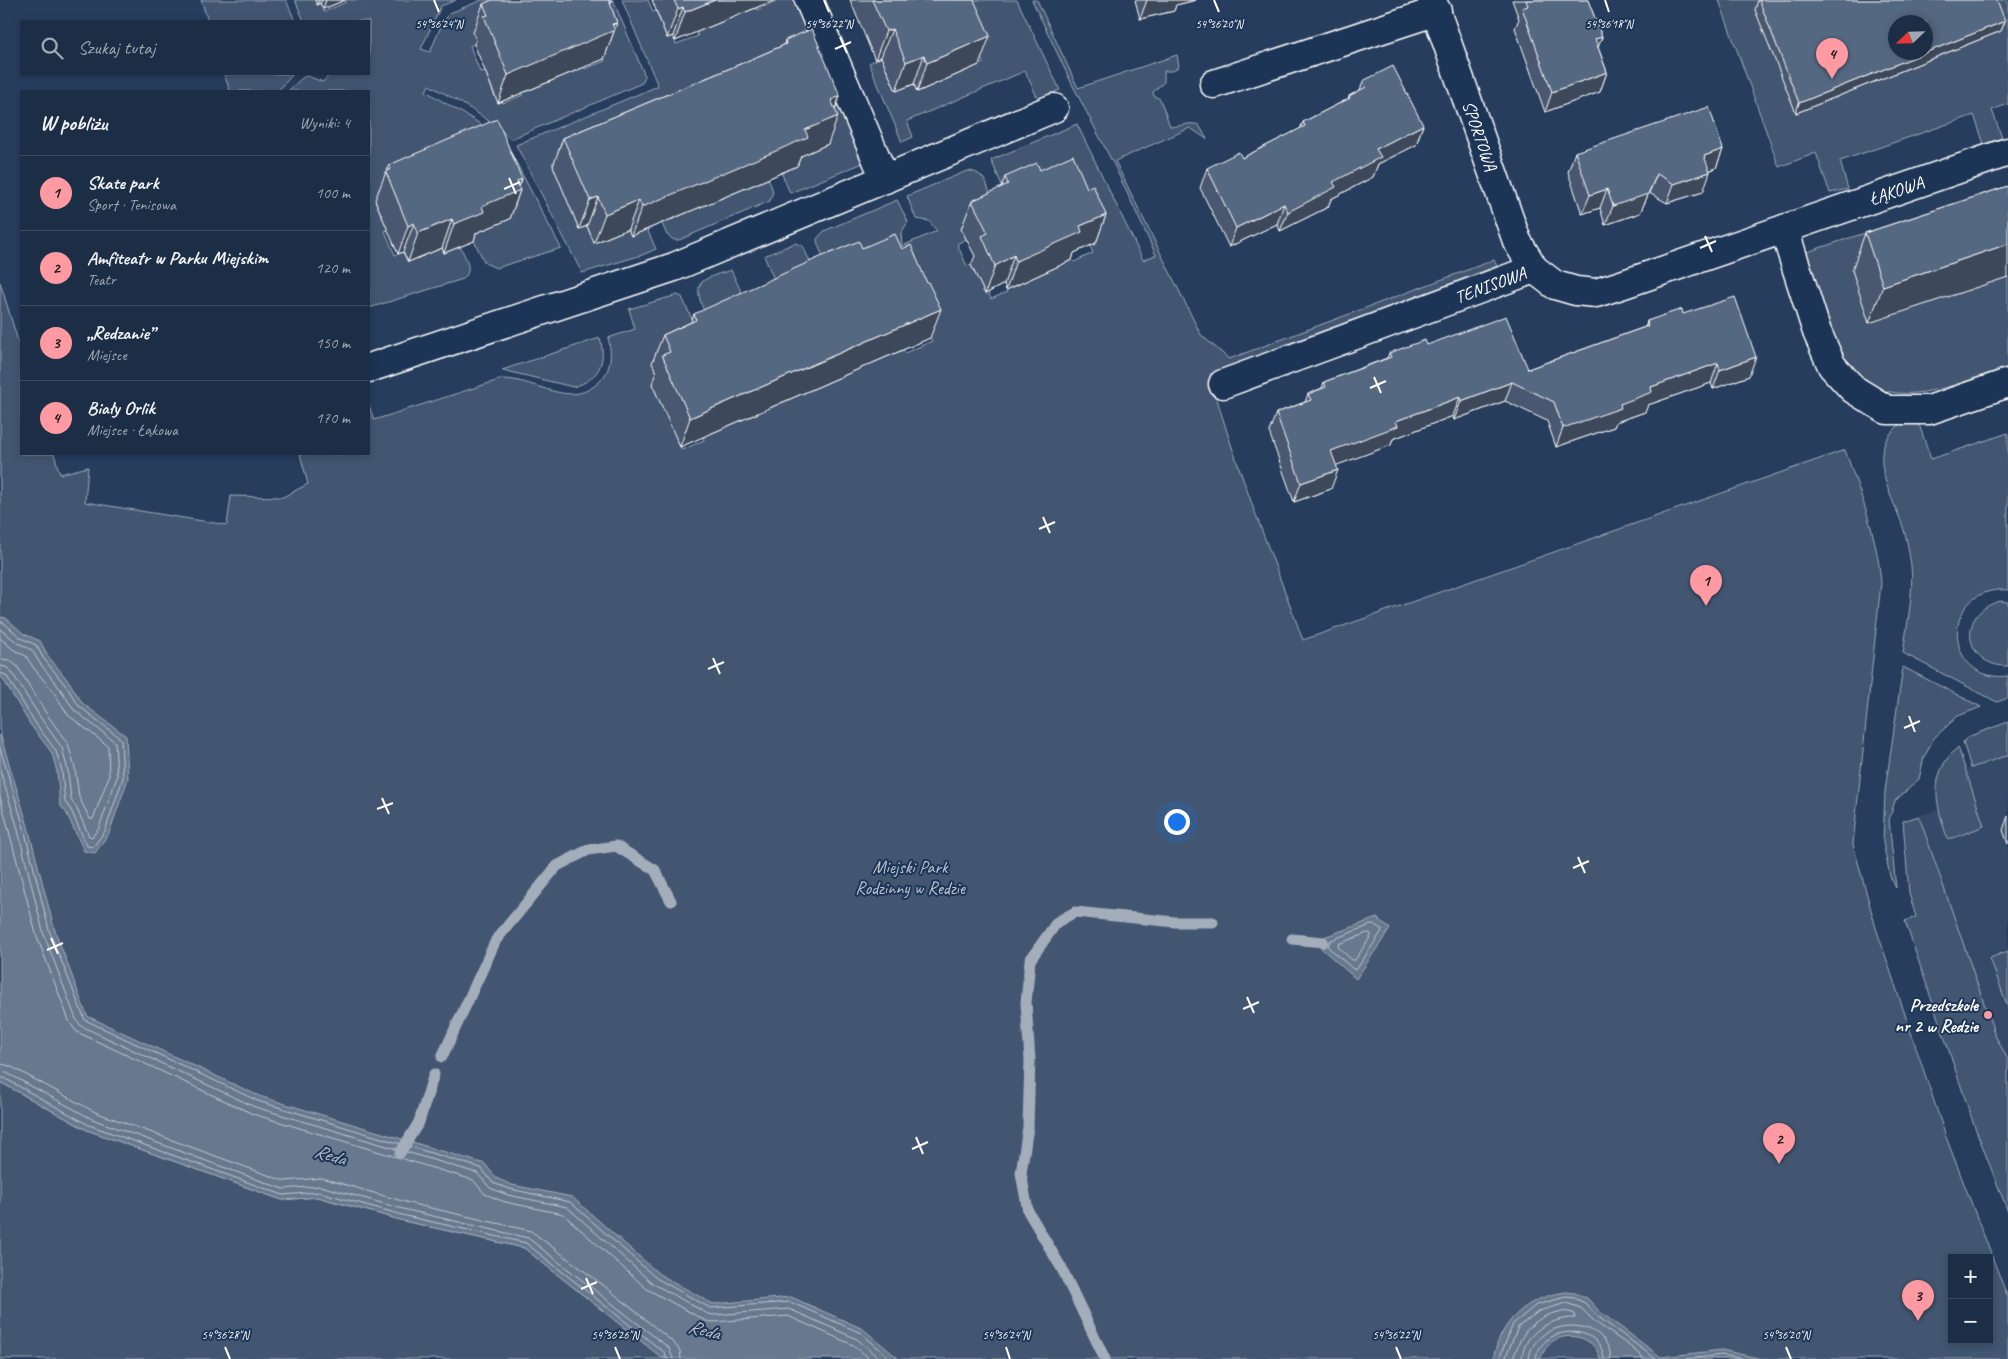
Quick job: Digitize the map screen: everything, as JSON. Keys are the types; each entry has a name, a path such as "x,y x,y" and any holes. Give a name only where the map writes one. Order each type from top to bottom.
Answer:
{"street":[{"path":"809,0 885,179"},
{"path":"1214,84 1434,6"},
{"name":"SPORTOWA","path":"1434,6 1517,241 1534,269"},
{"path":"370,368 674,267 1054,108"},
{"name":"ŁĄKOWA","path":"1784,229 2008,152"},
{"path":"1784,229 1817,332 1832,366 1853,389 1887,410 1930,410 2008,383"},
{"name":"TENISOWA","path":"1223,384 1534,269 1555,285 1576,291 1596,293 1784,229"}],"shaded area":[{"name":"Przedszkole nr 2 w Redzie","path":"2008,755 2008,1125 1903,821 1945,807 1949,775"}],"green space":[{"path":"201,0 286,0 295,20 208,20"},
{"path":"295,0 315,0 317,4 320,3 324,12 346,2 345,0 456,0 441,6 421,49 430,52 442,24 450,13 482,0 505,0 477,43 470,46 480,72 485,71 495,97 500,96 503,103 584,67 585,69 605,61 590,0 613,0 645,76 642,83 511,139 481,116 429,85 426,91 480,124 509,149 561,248 496,268 485,263 471,235 516,205 505,180 398,182 378,190 380,198 375,201 388,230 385,231 395,255 403,252 408,262 442,248 444,253 460,246 468,263 468,272 463,279 370,308 370,90 289,90 302,78 307,76 323,82 327,75 370,75 370,20 304,20"},
{"path":"622,0 648,0 653,12 656,11 667,38 673,36 676,44 698,36 696,32 756,8 757,10 778,0 800,0 868,161 790,193 781,172 576,153 552,163 579,229 587,226 594,243 628,229 647,229 656,249 582,273 516,145 658,86"},
{"path":"952,0 1017,0 1060,90 1038,99 1025,71 907,121 913,137 902,142 869,63 881,57 896,91 914,84 917,92 936,84 935,81 954,76 983,63"},
{"name":"Miejski Park Rodzinny w Redzie","path":"1032,0 1037,0 1078,88 1177,55 1179,66 1173,71 1164,71 1164,82 1153,92 1154,96 1160,99 1170,126 1199,125 1207,139 1190,128 1115,161 1201,335 1229,359 1494,260 1497,266 1210,374 1230,442 1303,640 1845,450 1872,532 1881,583 1853,844 1876,928 1946,1137 1991,1254 1948,1254 1948,1344 1993,1344 1993,1259 2008,1298 2008,1359 866,1359 719,1317 70,1029 0,818 0,282 20,348 20,455 54,455 60,474 88,467 85,502 227,525 231,496 283,497 308,484 300,455 370,455 370,408 374,420 502,379 515,380 566,394 589,390 600,381 609,366 610,349 608,338 635,329 629,309 677,295 682,297 699,335 660,381 652,384 682,450 704,440 703,436 903,349 905,353 932,341 918,311 832,277 817,239 824,231 897,200 908,222 901,233 902,246 937,231 929,221 916,219 907,196 967,171 974,172 979,174 986,182 994,206 962,229 966,239 957,244 967,266 971,265 985,294 988,292 991,299 1007,292 1006,290 1072,260 1074,262 1093,253 1090,246 1096,244 1008,199 991,160 1077,124 1143,260 1156,255 1115,167 1071,82"},
{"path":"1719,0 2008,0 2008,104 1992,110 2002,138 1984,144 1974,115 1840,161 1848,189 1830,193 1816,153 1779,167"},
{"path":"224,75 292,75 279,90 230,90"},
{"path":"765,170 773,191 770,201 679,240 674,240 667,235 658,215 667,211 671,220"},
{"path":"1874,230 2008,277 2008,367 1951,386 1925,392 1901,393 1879,389 1859,376 1841,355 1826,322 1811,279 1807,252"},
{"path":"795,243 803,246 822,289 785,305 764,256"},
{"path":"731,270 754,319 716,336 700,301 699,287 708,278"},
{"path":"600,338 602,355 598,369 589,380 573,387 502,370"},
{"path":"1914,420 1920,427 1931,459 2008,433 2008,590 1985,593 1970,602 1960,617 1957,634 1961,651 1970,665 1986,674 2008,676 2008,698 1997,702 1903,653 1911,598 1911,565 1904,532 1885,479 1882,467 1882,454 1885,443 1891,433 1904,422"},
{"path":"2001,601 2008,602 2008,666 1993,664 1982,658 1974,649 1971,638 1972,626 1977,616 1987,607"},
{"path":"1903,667 1981,707 1958,716 1934,738 1924,757 1919,779 1895,801 1889,820 1896,888 1890,876 1883,843 1885,791"},
{"path":"2008,722 2008,755 1971,768 1963,742 1970,736"},
{"path":"1958,747 1984,826 1948,840 1938,803 1938,780 1948,758"},
{"path":"1919,816 1995,1035 2008,1060 2008,1212 1973,1122 1905,921 1916,917 1909,893 1903,821"},
{"path":"2008,951 2008,1008 1990,958"},
{"path":"0,1082 87,1130 282,1200 317,1197 404,1221 524,1248 661,1357 669,1359 0,1359"}],"water":[{"path":"0,617 6,618 24,634 40,641 48,656 70,683 82,703 126,736 128,779 109,833 95,853 84,851 66,812 60,805 57,772 52,753 30,724 0,674"},
{"name":"Reda","path":"0,734 27,823 54,928 87,1016 259,1096 485,1164 496,1178 512,1185 572,1197 659,1274 713,1304 791,1297 863,1329 899,1359 669,1359 661,1357 524,1248 404,1221 318,1197 282,1200 87,1130 0,1082"},
{"path":"1377,918 1390,929 1356,979 1321,948 1324,937"},
{"path":"1566,1292 1575,1293 1588,1299 1600,1312 1661,1357 1722,1350 1762,1359 1600,1359 1597,1351 1586,1340 1570,1336 1562,1337 1548,1345 1540,1359 1493,1359 1502,1333 1518,1313 1539,1299"}],"building":[{"path":"492,0 609,0 617,23 612,24 615,30 508,75 484,16 488,15 483,4"},
{"path":"674,0 715,0 685,12 683,7 678,9"},
{"path":"872,0 974,0 990,36 927,63 924,55 906,62 892,29 886,31"},
{"path":"1526,0 1588,0 1602,37 1595,39 1607,72 1552,92 1522,8 1528,6"},
{"path":"1759,0 1997,0 2005,21 1933,50 1933,15 1888,15 1888,60 1907,60 1799,103"},
{"path":"812,29 840,96 831,100 838,116 805,130 808,137 642,207 639,200 605,214 598,197 590,200 563,138 745,62 786,44 785,40"},
{"path":"1393,66 1423,125 1376,149 1381,157 1333,182 1336,187 1288,212 1284,204 1236,228 1207,168 1239,152 1242,158 1305,126 1303,122 1350,98 1349,96 1366,87 1363,81"},
{"path":"1709,107 1723,149 1704,156 1710,172 1674,184 1657,174 1648,194 1613,206 1607,189 1590,195 1575,152"},
{"path":"497,119 522,179 517,181 520,190 482,206 484,212 454,224 452,219 418,233 414,223 408,226 386,172 391,169 389,165"},
{"path":"1073,155 1087,188 1093,185 1106,215 1080,226 1082,232 1016,261 1014,255 995,266 982,236 988,233 972,201 1008,184 1005,177 1037,163 1040,170"},
{"path":"2008,186 2008,244 1883,286 1865,233"},
{"path":"895,234 902,249 911,245 927,283 941,309 690,418 662,355 670,352 663,335 696,320 694,314 818,258 859,241 862,248"},
{"path":"1735,297 1756,357 1720,370 1718,363 1651,387 1652,392 1620,404 1621,408 1563,428 1554,402 1512,382 1461,401 1460,397 1396,421 1398,426 1331,451 1338,470 1301,483 1276,413 1311,400 1308,394 1326,387 1324,382 1391,357 1389,353 1425,340 1427,345 1506,316 1528,369 1648,326 1647,321 1664,315 1682,309 1683,314"}],"waterway":[{"path":"442,1057 496,940 557,866 588,850 616,846 655,870 671,901"},
{"path":"1105,1359 1062,1269 1028,1211 1021,1173 1028,1127 1030,1060 1026,1003 1030,960 1057,922 1075,912 1175,922 1213,922"},
{"path":"1292,939 1323,942"},
{"path":"400,1153 419,1122 434,1074"}],"place":[{"name":"Biały Orlik","path":"1832,79"},
{"name":"Skate park","path":"1706,606"},
{"name":"Przedszkole nr 2 w Redzie","path":"1988,1015"},
{"name":"Amfiteatr w Parku Miejskim","path":"1779,1164"},
{"name":"„Redzanie”","path":"1918,1321"}]}
